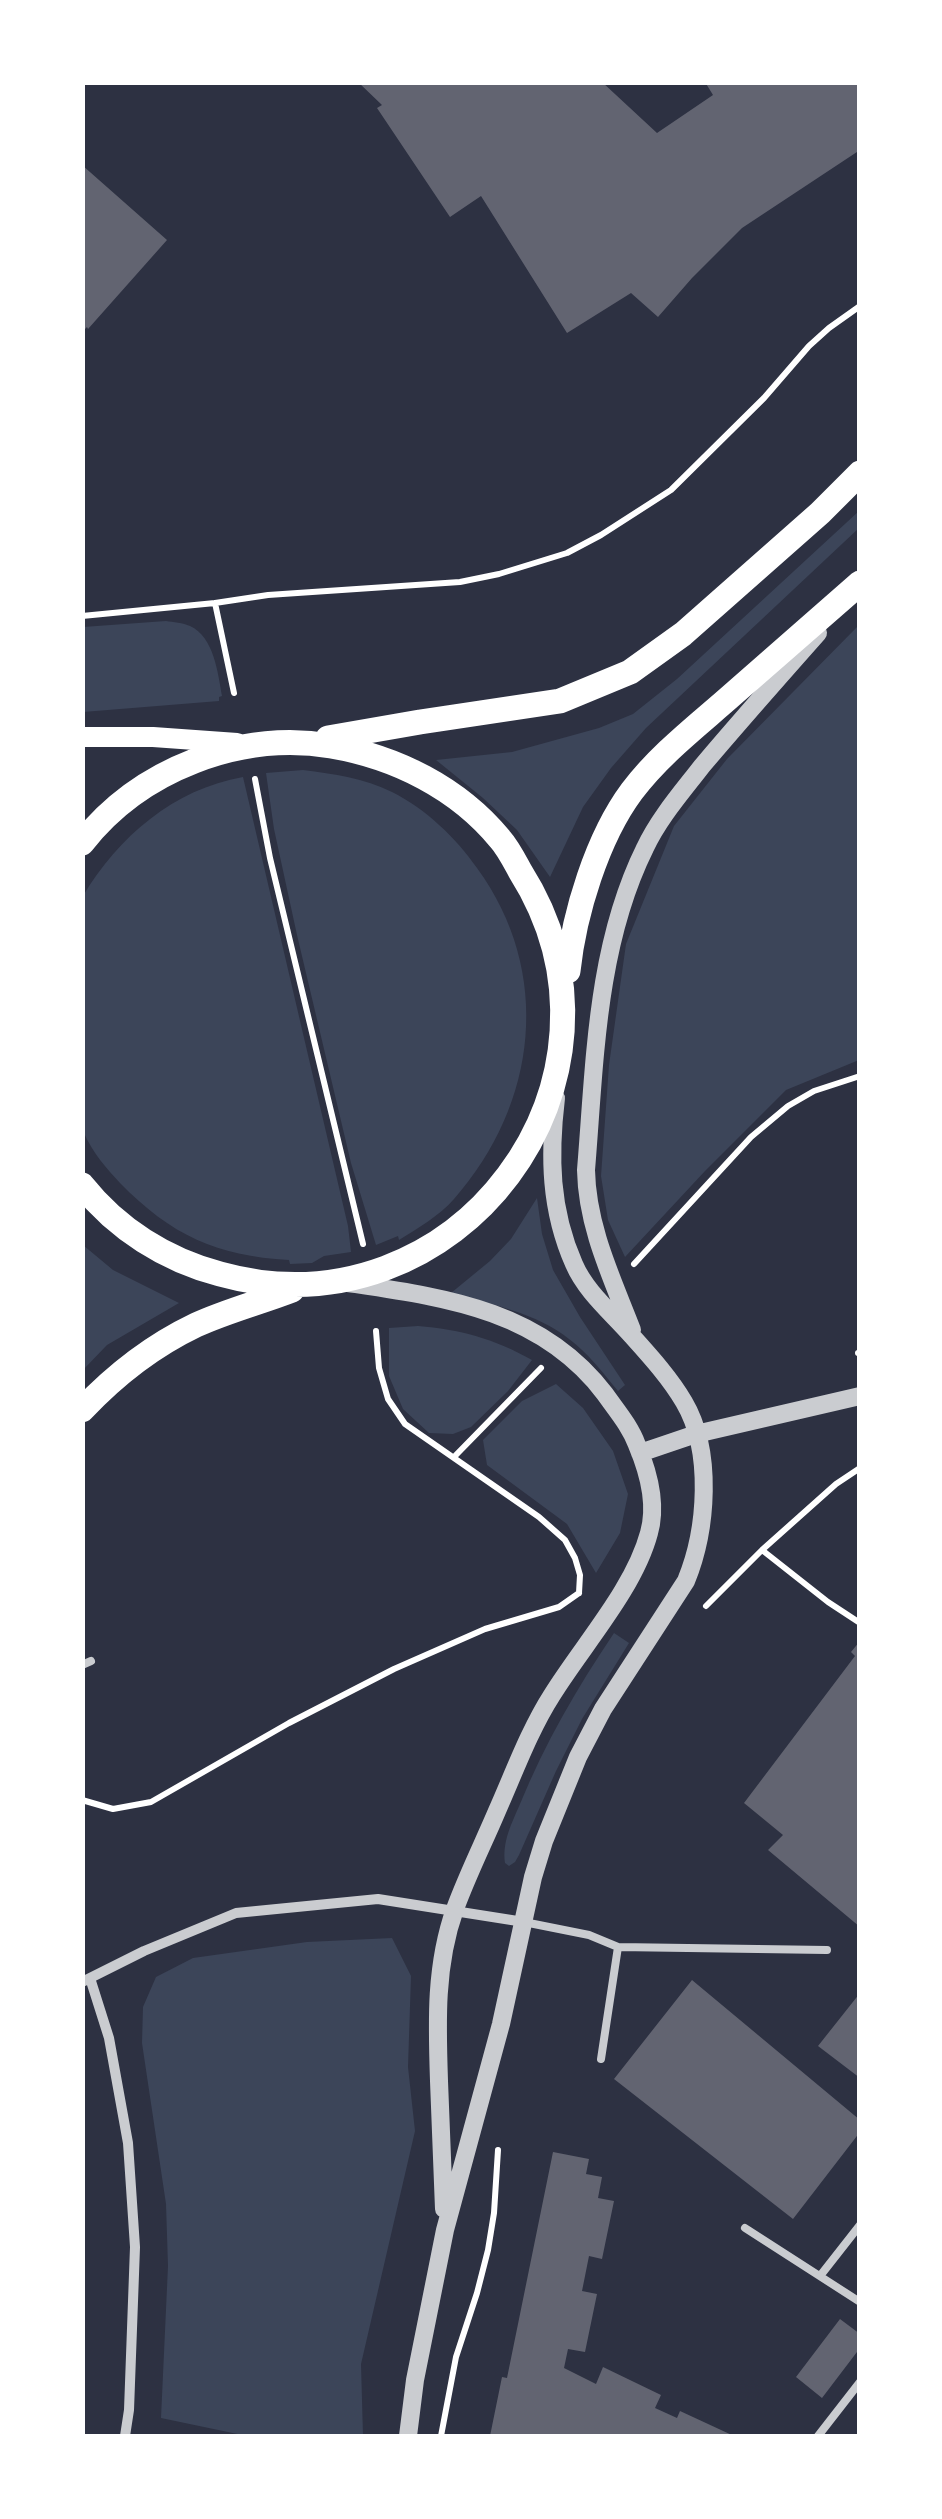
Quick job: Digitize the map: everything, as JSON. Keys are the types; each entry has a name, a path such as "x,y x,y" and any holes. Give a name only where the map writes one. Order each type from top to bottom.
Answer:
{"main road":[{"path":"82,737 153,737 254,745 306,742 560,701 630,672 682,634 860,473"},
{"path":"563,1021 571,942 581,900 610,828 630,794 662,756 860,584"},
{"path":"82,1185 130,1231 173,1257 240,1280 304,1286 340,1282 411,1258 465,1223 502,1186 526,1152 549,1100 562,1048 563,995 555,947 537,897 501,840 470,808 430,779 364,752 306,742"},
{"path":"82,843 114,809 164,774 213,754 254,745"},
{"path":"82,1410 147,1352 196,1325 304,1286"}],"street":[{"path":"636,1340 593,1226 586,1189 599,1019 620,908 645,846 678,796 860,584"},
{"path":"408,2436 415,2380 445,2230 505,2008 544,1841 578,1757 604,1709 686,1581 701,1533 704,1471 686,1406 636,1340 584,1284 560,1225 552,1186 550,1142 562,1048"},
{"path":"340,1282 468,1305 500,1315 560,1348 589,1374 631,1430 649,1480 651,1530 641,1557 550,1698 455,1909 438,1980 445,2230"},
{"path":"640,1453 696,1434 860,1396"},
{"path":"126,2436 135,2248 128,2143 109,2038 85,1977 236,1914 378,1899 524,1922"}],"lane":[{"path":"524,1922 589,1935 618,1946 827,1950"},
{"path":"600,2058 618,1946"},
{"path":"820,2276 860,2225"},
{"path":"744,2228 860,2302"},
{"path":"818,2436 860,2382"}],"path":[{"path":"82,616 268,595 460,582 567,553 672,490 764,398 809,346 860,306"},
{"path":"215,603 234,693"},
{"path":"255,779 270,858 363,1244"},
{"path":"628,1270 751,1137 788,1106 814,1091 860,1076"},
{"path":"82,1800 113,1809 151,1802 394,1669 485,1628 559,1607 580,1592 580,1574 565,1540 539,1517 404,1424 388,1399 379,1368 376,1332"},
{"path":"454,1457 545,1364"},
{"path":"700,1612 762,1550 836,1484 860,1468"},
{"path":"762,1550 860,1623"},
{"path":"441,2436 456,2357 488,2250 498,2140"}],"shaded area":[{"path":"859,511 859,528 646,728 611,768 583,807 550,877 517,830 436,760 512,752 599,728 633,714 677,679"},
{"path":"166,621 190,626 205,638 216,667 222,696 219,701 83,712 83,627"},
{"path":"859,625 859,1060 786,1090 625,1257 608,1220 601,1176 609,1065 626,944 674,826 727,759"},
{"path":"303,770 381,787 417,807 450,835 477,868 501,908 517,950 525,993 525,1037 518,1080 504,1122 482,1162 454,1199 435,1216 399,1240 398,1236 376,1245 351,1163 274,829 266,773"},
{"path":"243,777 348,1226 351,1252 324,1256 312,1263 290,1264 289,1260 239,1254 196,1240 177,1229 120,1183 95,1153 82,1127 83,896 113,854 150,819 194,792"},
{"path":"537,1198 553,1270 625,1385 618,1391 583,1350 543,1322 451,1293 511,1239"},
{"path":"83,1245 113,1270 179,1303 107,1345 83,1370"},
{"path":"418,1326 476,1336 532,1360 508,1391 471,1427 453,1434 429,1433 403,1409 389,1376 389,1328"},
{"path":"556,1384 583,1408 613,1451 628,1494 620,1533 596,1573 567,1524 487,1465 483,1440 522,1401"},
{"path":"614,1633 629,1643 582,1719 519,1855 509,1866 504,1855 506,1840 530,1781 562,1716"},
{"path":"392,1938 411,1976 408,2067 415,2131 361,2364 363,2436 247,2436 161,2418 168,2266 166,2204 142,2043 143,2007 156,1977 193,1958 307,1942"}],"building":[{"path":"358,82 602,82 657,133 713,95 705,82 860,82 860,150 742,228 658,317 631,293 567,333 481,196 450,217 377,108 382,105"},
{"path":"82,165 167,240 82,332"},
{"path":"860,1641 860,1927 768,1850 783,1835 744,1803 855,1656 851,1652"},
{"path":"692,1980 860,2120 860,2132 793,2219 614,2079"},
{"path":"860,1993 860,2078 818,2046"},
{"path":"553,2152 589,2159 586,2174 602,2177 598,2198 614,2201 602,2259 589,2256 582,2291 597,2294 585,2352 568,2349 564,2368 596,2384 603,2367 661,2395 655,2408 677,2418 680,2411 734,2436 490,2436 502,2377 507,2378"},
{"path":"840,2319 860,2334 860,2348 822,2398 796,2377"}]}
